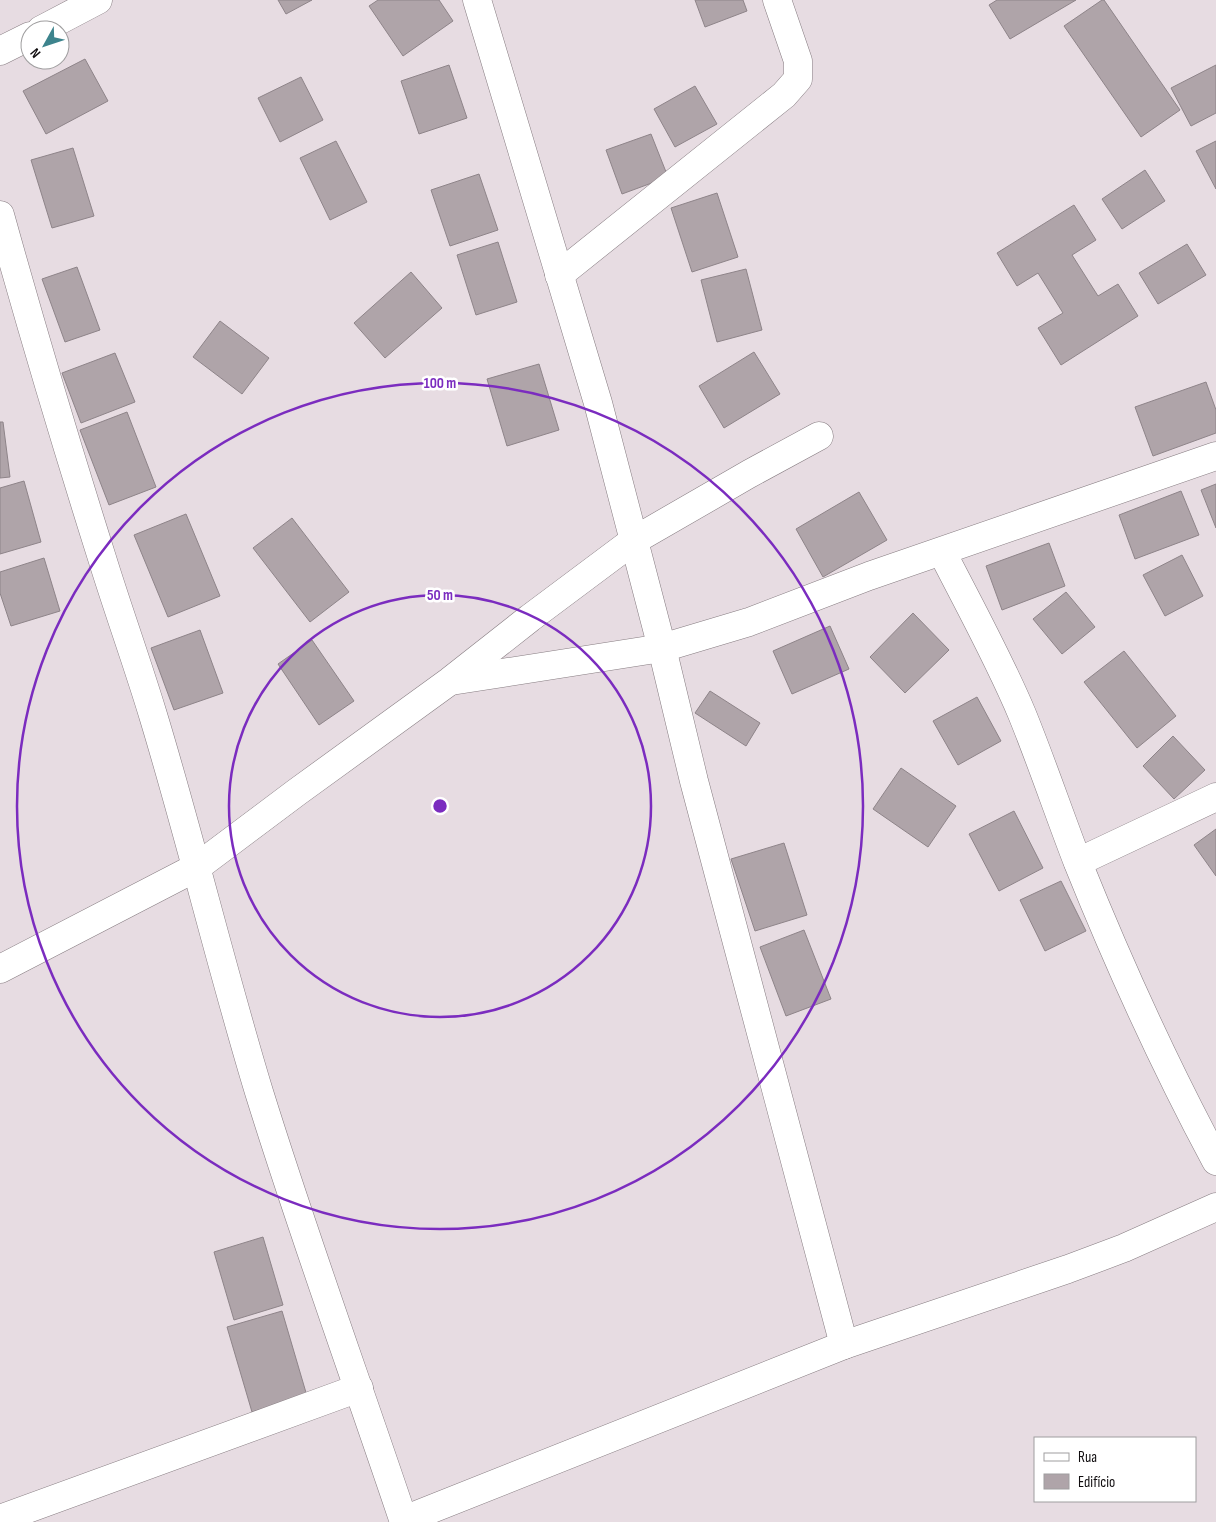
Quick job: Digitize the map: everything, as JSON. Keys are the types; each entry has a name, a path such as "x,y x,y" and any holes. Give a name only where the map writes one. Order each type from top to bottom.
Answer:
{"street":[{"path":"60,20 98,0"},
{"path":"477,0 598,403 662,648 701,809 844,1345"},
{"path":"559,275 784,95 798,79 798,61 777,0"},
{"path":"0,51 20,41"},
{"path":"0,215 60,423 154,719 197,867 224,974 259,1092 311,1253 404,1521 844,1345 1068,1269 1124,1248 1216,1207"},
{"path":"0,969 197,867 450,681 633,541 819,436"},
{"path":"450,681 662,648 749,622 869,576 1216,456"},
{"path":"942,552 1000,666 1022,714 1078,862 1140,1009 1185,1104 1216,1161"},
{"path":"1078,862 1216,797"},
{"path":"0,1519 359,1388"}],"building":[{"path":"278,0 312,0 286,14"},
{"path":"378,0 439,0 453,21 403,56 369,6"},
{"path":"695,0 743,0 747,11 705,27"},
{"path":"997,0 1076,0 1010,39 989,5"},
{"path":"1104,0 1180,110 1141,137 1064,26"},
{"path":"85,59 108,101 46,134 23,91 64,70 70,70 70,67"},
{"path":"449,65 467,118 419,134 401,81"},
{"path":"1216,65 1216,113 1191,126 1171,88"},
{"path":"301,77 323,120 280,142 258,98"},
{"path":"695,86 717,124 675,147 654,109"},
{"path":"651,134 668,177 622,194 606,150"},
{"path":"336,141 367,202 330,220 300,158"},
{"path":"1216,141 1216,189 1196,151"},
{"path":"73,148 94,216 52,228 31,160"},
{"path":"1145,170 1165,201 1122,229 1102,199"},
{"path":"479,174 498,230 450,246 431,190"},
{"path":"717,193 738,257 692,272 671,208"},
{"path":"1074,205 1096,240 1072,255 1098,296 1118,284 1138,316 1061,365 1038,328 1063,313 1038,273 1017,286 997,253"},
{"path":"498,242 517,302 476,315 457,255"},
{"path":"1187,244 1206,275 1158,304 1139,273"},
{"path":"77,267 100,330 65,342 42,279"},
{"path":"746,269 762,330 717,342 701,280"},
{"path":"411,272 442,308 385,358 354,323"},
{"path":"220,321 269,358 242,394 193,357"},
{"path":"754,352 780,394 724,428 699,386"},
{"path":"115,353 135,402 81,423 62,373"},
{"path":"539,364 559,430 507,446 487,379"},
{"path":"1206,382 1216,410 1216,433 1153,456 1135,407"},
{"path":"127,412 156,487 109,505 80,430"},
{"path":"0,422 3,422 10,477 0,478"},
{"path":"24,481 41,542 0,554 0,488"},
{"path":"1216,484 1216,528 1201,490"},
{"path":"1181,491 1199,535 1135,559 1119,515"},
{"path":"859,492 887,540 823,577 796,529"},
{"path":"186,514 220,596 168,617 134,535"},
{"path":"292,518 349,592 310,622 253,548"},
{"path":"1049,543 1065,586 1002,610 986,566"},
{"path":"1182,555 1203,596 1165,616 1143,575"},
{"path":"44,558 60,611 11,626 0,593 0,572"},
{"path":"1066,592 1095,627 1062,654 1033,619"},
{"path":"913,613 949,650 905,693 870,657"},
{"path":"830,626 849,669 792,694 773,651"},
{"path":"200,630 223,693 174,710 151,648"},
{"path":"312,640 354,701 319,725 278,664"},
{"path":"1124,651 1176,716 1137,748 1084,682"},
{"path":"710,691 760,723 746,746 695,713"},
{"path":"977,697 1001,741 958,765 933,721"},
{"path":"1173,736 1205,770 1174,799 1143,766"},
{"path":"901,768 956,806 928,847 873,809"},
{"path":"1014,811 1043,868 999,891 969,834"},
{"path":"1216,829 1216,876 1194,845"},
{"path":"784,843 807,915 755,931 731,859"},
{"path":"1061,881 1086,931 1045,951 1020,900"},
{"path":"804,930 831,999 786,1016 760,947"},
{"path":"263,1237 283,1305 234,1320 214,1252"},
{"path":"282,1311 307,1396 252,1412 227,1327"}]}
